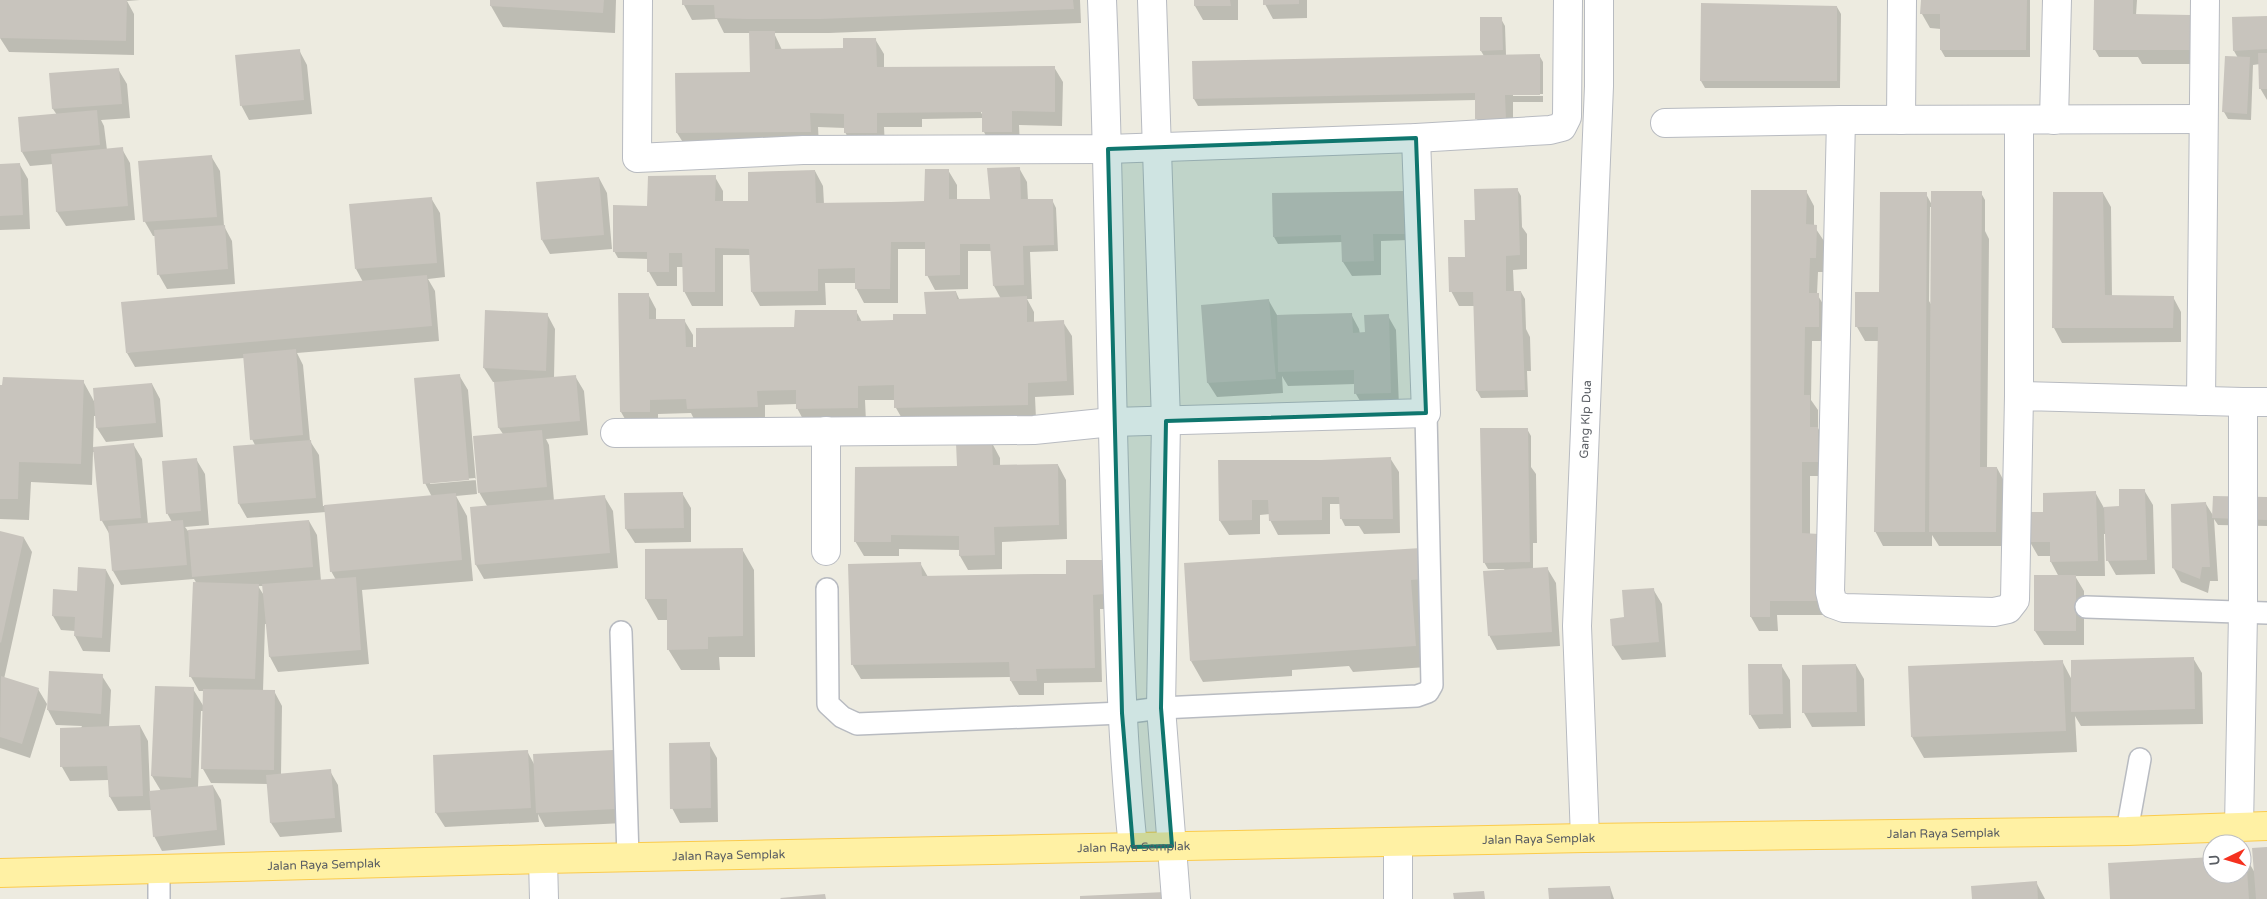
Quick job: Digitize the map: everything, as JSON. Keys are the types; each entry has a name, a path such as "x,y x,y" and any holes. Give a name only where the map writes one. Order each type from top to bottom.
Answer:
{"main road":[{"name":"Jalan Raya Semplak","path":"0,873 628,857 2129,825 2267,826"}],"street":[{"path":"638,0 637,158 803,150 1108,149 1416,138 1562,127 1567,117 1568,0"},
{"path":"1102,0 1108,149 1112,422 1122,713 1125,768 1133,847"},
{"path":"1152,0 1166,420 1161,708 1176,899"},
{"name":"Gang Klp Dua","path":"1585,838 1577,626 1599,86 1599,0"},
{"path":"1901,120 1902,0"},
{"path":"2054,120 2056,0"},
{"path":"2201,401 2204,0"},
{"path":"1665,123 1841,120 2203,119"},
{"path":"1841,120 1830,592 1833,604 1844,608 1994,612 2008,609 2015,600 2019,396 2019,120"},
{"path":"615,433 1034,430 1112,422 1426,413 1416,138"},
{"path":"2019,396 2255,402 2255,613 2239,827"},
{"path":"826,431 826,551"},
{"path":"1398,842 1398,899"},
{"path":"543,859 544,899"}],"lane":[{"path":"827,589 828,704 842,717 857,724 1122,713 1161,708 1417,696 1428,692 1432,686 1426,413"},
{"path":"2086,607 2255,613"},
{"path":"621,632 628,857"},
{"path":"2129,825 2140,758"},
{"path":"159,870 159,899"}],"highlighted area":[{"path":"1416,138 1426,413 1166,421 1161,708 1172,846 1133,847 1122,713 1108,149"}],"building":[{"path":"0,0 127,0 126,41 0,38"},
{"path":"490,0 604,0 603,13 490,6"},
{"path":"682,0 1073,0 1074,9 820,19 746,19 715,18 714,5 682,5"},
{"path":"1194,0 1230,0 1231,6 1194,6"},
{"path":"1263,0 1299,0 1299,4 1263,5"},
{"path":"1921,0 2027,0 2026,50 1940,50 1940,14 1920,14"},
{"path":"2094,0 2133,0 2133,14 2190,15 2191,50 2093,50"},
{"path":"1701,3 1837,6 1837,81 1700,81"},
{"path":"2267,16 2267,49 2233,51 2232,17"},
{"path":"1480,17 1502,17 1503,50 1480,51"},
{"path":"749,31 775,31 775,49 843,48 843,38 876,38 877,67 1055,66 1055,112 1012,111 1012,132 982,132 982,112 877,113 877,133 844,133 844,114 810,113 811,132 676,133 675,73 750,72"},
{"path":"300,49 304,100 240,106 235,55"},
{"path":"2258,53 2267,53 2267,89 2259,89"},
{"path":"1540,54 1540,95 1505,95 1506,119 1475,119 1475,93 1193,99 1192,61"},
{"path":"2225,56 2250,57 2247,114 2222,112"},
{"path":"119,68 122,104 52,109 49,73"},
{"path":"97,110 100,145 21,152 18,117"},
{"path":"123,147 128,206 56,212 51,154"},
{"path":"212,155 217,217 143,222 138,161"},
{"path":"20,163 23,215 0,216 0,164"},
{"path":"1020,167 1021,199 1053,199 1054,245 1023,246 1024,285 993,286 990,244 960,244 960,275 925,276 925,242 891,242 890,289 855,289 855,268 818,269 818,291 751,292 749,249 715,248 715,292 683,292 682,253 669,253 669,272 647,272 647,252 613,252 613,205 647,206 648,176 716,175 715,201 748,201 748,172 815,170 816,203 891,202 924,201 925,169 949,169 949,199 990,199 987,168"},
{"path":"599,177 604,235 541,240 536,182"},
{"path":"1518,188 1520,255 1506,256 1506,291 1521,291 1525,390 1476,391 1473,292 1449,292 1448,257 1465,257 1464,220 1475,220 1474,189"},
{"path":"1751,190 1807,190 1806,224 1817,225 1816,258 1810,258 1809,293 1819,293 1819,327 1805,327 1804,395 1810,395 1810,427 1818,427 1818,462 1802,462 1802,533 1819,534 1819,601 1770,601 1770,617 1750,617"},
{"path":"1404,191 1405,234 1373,234 1374,261 1342,262 1341,235 1273,237 1272,193"},
{"path":"1931,191 1982,191 1980,467 1997,467 1996,532 1929,532"},
{"path":"1880,192 1927,192 1925,532 1874,532 1878,327 1855,327 1855,292 1879,292"},
{"path":"2053,192 2103,192 2105,295 2174,296 2173,328 2052,328"},
{"path":"432,197 437,263 355,269 349,204"},
{"path":"225,225 228,269 157,275 154,230"},
{"path":"427,275 432,326 126,353 121,302"},
{"path":"956,291 957,299 1027,296 1027,322 1064,320 1067,381 1028,383 1028,405 894,408 894,385 858,386 858,408 796,409 796,390 757,391 758,407 687,409 686,399 650,400 650,412 620,412 618,293 649,293 649,319 685,319 686,347 696,347 696,328 794,327 795,310 857,310 857,321 893,320 893,314 926,314 924,292"},
{"path":"1269,299 1276,379 1207,383 1201,305"},
{"path":"485,310 548,313 546,371 483,368"},
{"path":"1352,313 1353,333 1365,332 1364,315 1389,314 1391,393 1354,394 1354,370 1278,372 1277,315"},
{"path":"296,349 303,435 250,440 243,354"},
{"path":"460,374 469,480 423,484 414,378"},
{"path":"576,375 580,421 498,428 494,382"},
{"path":"3,377 84,380 81,464 19,462 18,499 0,499 0,385 2,385"},
{"path":"152,383 156,423 96,428 93,388"},
{"path":"1480,428 1528,428 1530,562 1483,563"},
{"path":"542,430 547,487 478,493 473,436"},
{"path":"311,440 316,498 238,504 233,446"},
{"path":"992,442 993,465 1058,464 1059,525 994,527 995,555 959,556 959,536 891,535 891,542 854,542 855,467 957,466 956,443"},
{"path":"134,443 141,518 100,521 93,447"},
{"path":"1391,457 1393,519 1340,519 1339,497 1322,497 1322,520 1269,521 1268,500 1252,500 1252,520 1219,521 1218,460 1321,460"},
{"path":"197,458 201,511 166,514 162,461"},
{"path":"2119,489 2145,489 2147,560 2106,561 2104,507 2119,506"},
{"path":"2096,491 2098,561 2050,562 2050,542 2029,542 2028,512 2043,512 2043,493"},
{"path":"683,492 684,528 625,529 624,493"},
{"path":"456,493 462,560 330,572 324,505"},
{"path":"605,495 610,553 475,565 470,507"},
{"path":"2213,496 2267,497 2267,520 2212,518"},
{"path":"2206,502 2210,567 2202,567 2200,579 2172,568 2171,504"},
{"path":"183,520 187,565 112,571 108,526"},
{"path":"309,520 313,567 192,577 188,530"},
{"path":"0,531 24,537 1,643 0,642"},
{"path":"743,548 743,636 708,637 708,649 667,650 667,599 645,599 645,549"},
{"path":"1421,548 1423,579 1411,580 1416,646 1190,661 1184,563"},
{"path":"1066,560 1103,560 1104,594 1093,595 1095,668 1036,669 1037,681 1010,681 1009,662 851,665 848,564 921,562 922,576 1066,574"},
{"path":"78,567 106,569 102,638 74,636 75,617 52,616 53,589 77,591"},
{"path":"1548,567 1552,632 1488,636 1483,571"},
{"path":"2034,575 2076,575 2076,631 2034,631"},
{"path":"356,577 361,650 269,657 262,584"},
{"path":"193,582 259,584 255,679 189,677"},
{"path":"1654,588 1659,642 1612,646 1610,619 1624,617 1622,590"},
{"path":"2194,657 2195,709 2071,712 2071,660"},
{"path":"2063,660 2066,731 1911,737 1908,666"},
{"path":"1748,664 1782,664 1783,714 1749,715"},
{"path":"1856,664 1857,712 1802,713 1802,665"},
{"path":"49,671 103,674 101,714 47,710"},
{"path":"1,676 39,688 22,744 0,737"},
{"path":"155,686 194,687 191,778 151,776"},
{"path":"203,689 275,690 274,770 201,769"},
{"path":"140,725 143,796 109,797 107,766 60,767 60,728"},
{"path":"710,742 711,808 670,809 669,743"},
{"path":"528,750 531,808 435,813 433,755"},
{"path":"613,750 616,809 536,813 533,754"},
{"path":"331,769 335,818 270,823 266,775"},
{"path":"213,785 217,830 153,837 149,791"},
{"path":"2267,847 2267,899 2256,899 2252,848"},
{"path":"2202,858 2202,884 2248,884 2249,899 2110,899 2108,863"},
{"path":"2037,881 2038,899 1972,899 1971,886"},
{"path":"1610,886 1611,899 1549,899 1548,888"},
{"path":"1484,891 1485,899 1454,899 1453,893"},
{"path":"1165,892 1165,899 1080,899 1080,896"},
{"path":"825,894 826,899 780,898"}]}
